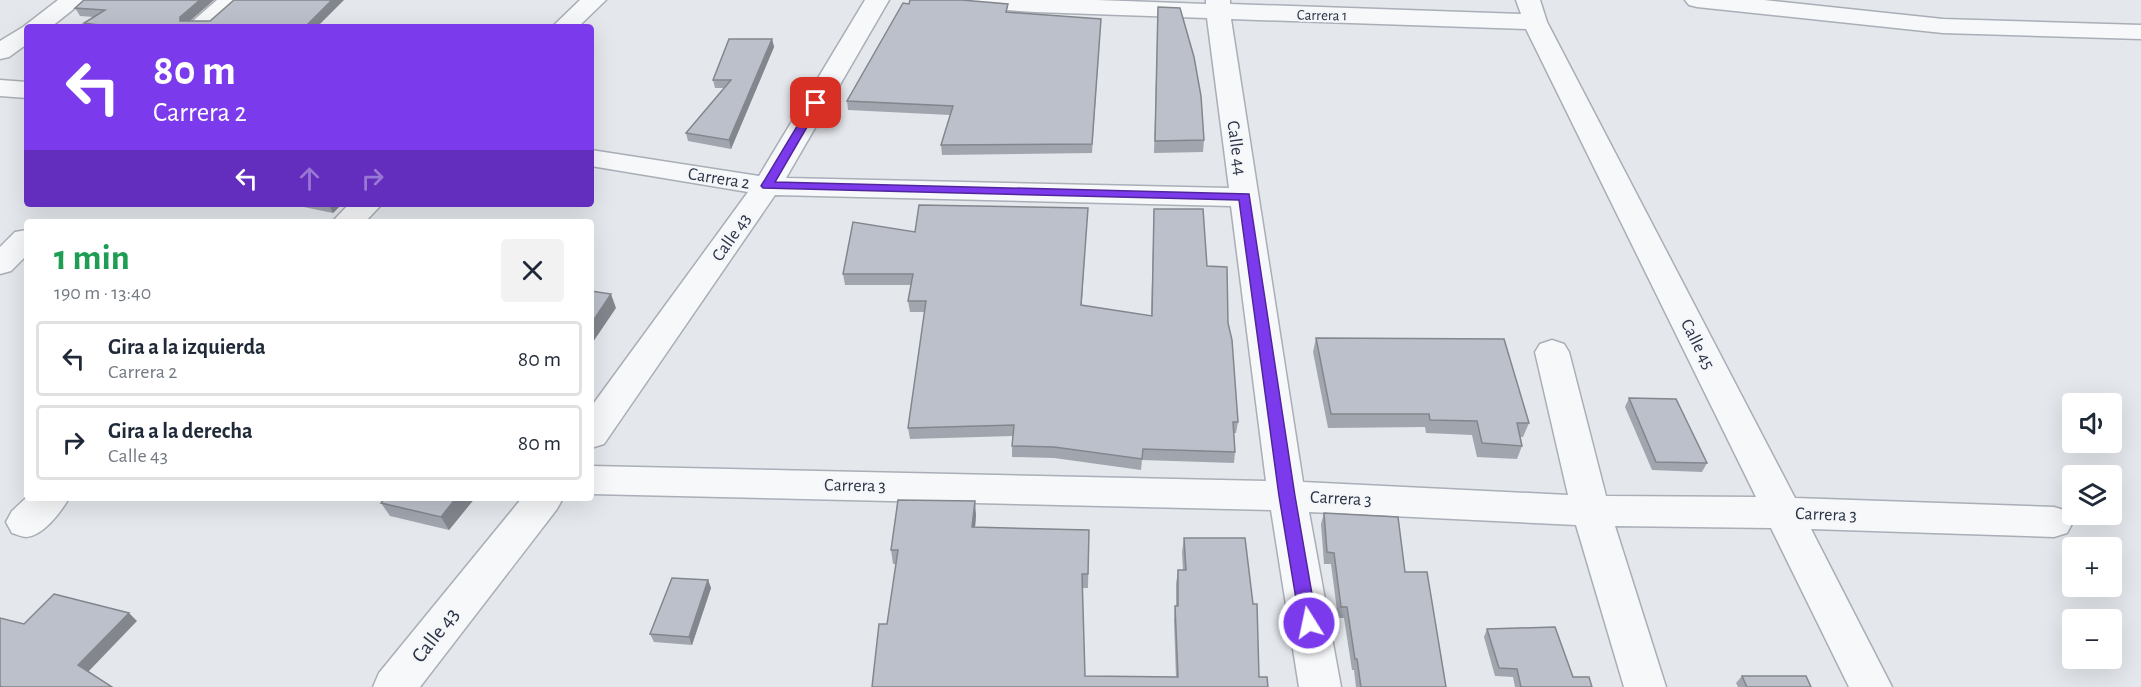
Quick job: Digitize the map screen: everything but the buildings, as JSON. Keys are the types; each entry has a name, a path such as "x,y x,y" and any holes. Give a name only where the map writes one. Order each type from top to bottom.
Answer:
{"street":[{"path":"39,24 73,0"},
{"path":"202,24 231,0"},
{"path":"567,24 594,0"},
{"name":"Calle 43","path":"594,430 767,186 877,0"},
{"name":"Carrera 1","path":"965,0 1532,11"},
{"path":"1697,0 1942,26 2141,32"},
{"name":"Calle 44","path":"1218,6 1287,496 1320,687"},
{"name":"Calle 45","path":"1532,11 1871,687"},
{"path":"0,52 24,35"},
{"path":"0,88 24,90"},
{"name":"Carrera 2","path":"594,158 767,186 1245,197"},
{"path":"350,219 364,207"},
{"path":"0,264 24,241"},
{"path":"1552,352 1591,511 1645,687"},
{"name":"Carrera 3","path":"594,480 1287,496 1591,511 1784,513 2054,522"},
{"name":"Calle 43","path":"394,687 542,501"}],"route":[{"path":"816,103 767,186 1245,197 1287,496 1309,623"}]}
